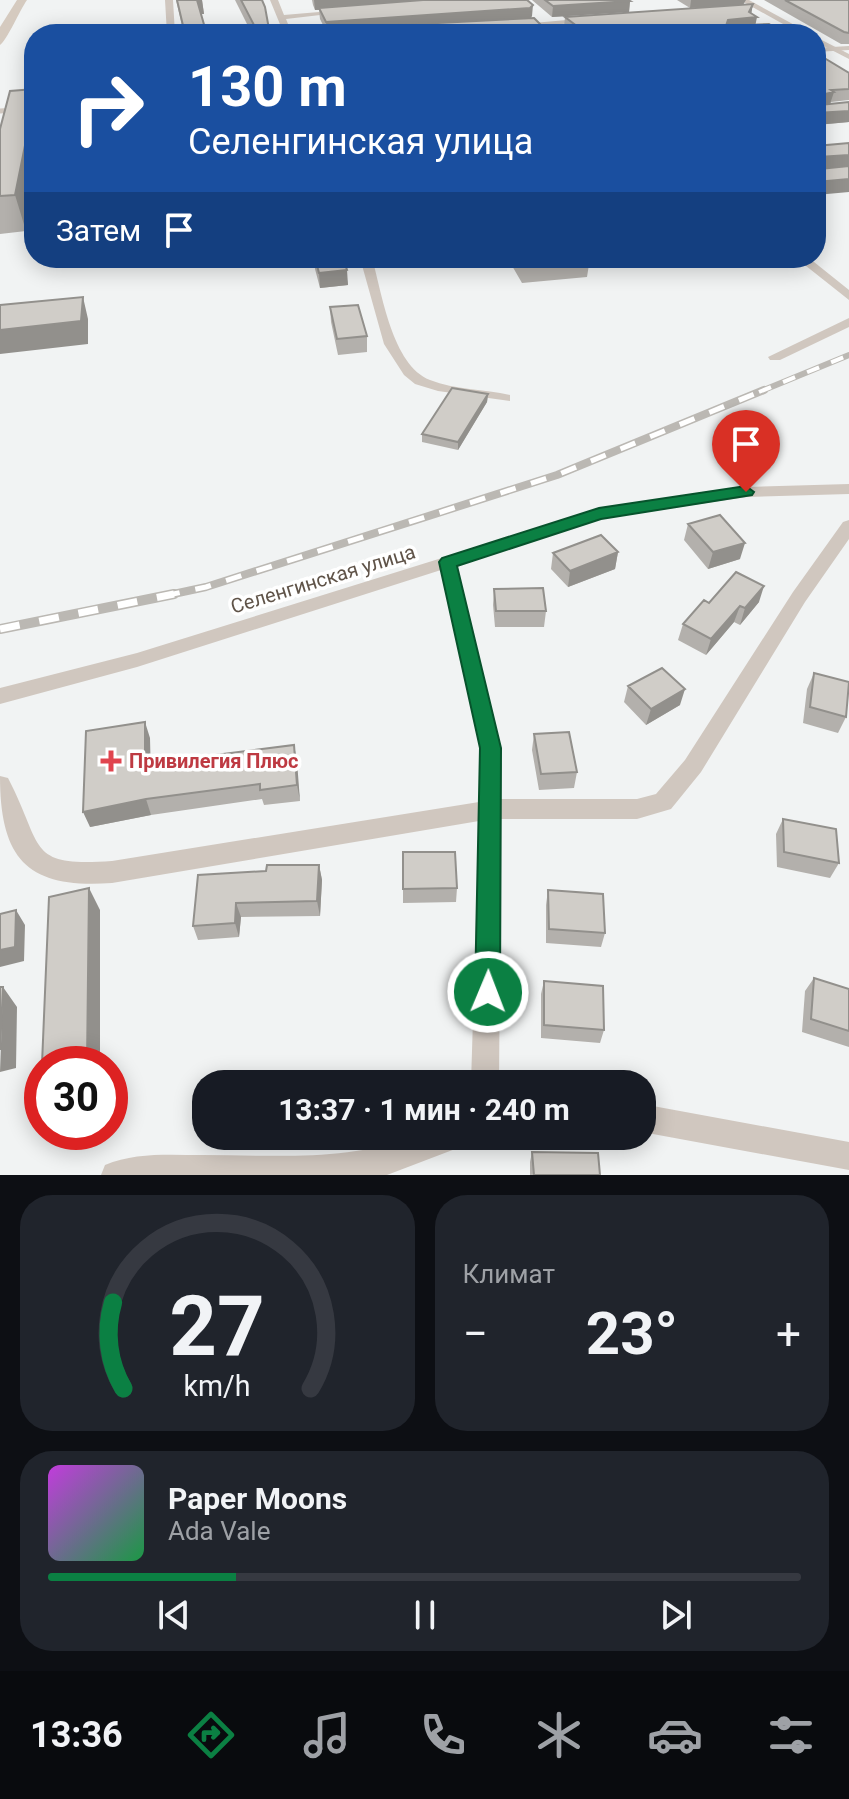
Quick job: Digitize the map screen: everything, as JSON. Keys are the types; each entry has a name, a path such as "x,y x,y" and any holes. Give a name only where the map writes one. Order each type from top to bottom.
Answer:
{"main road":[{"path":"0,42 5,17 22,0"}],"street":[{"path":"169,0 170,24"},
{"path":"284,24 274,0 287,0"},
{"path":"744,5 787,24"},
{"path":"281,17 357,11"},
{"path":"540,15 549,22"},
{"path":"526,24 594,19"},
{"path":"826,44 849,57"},
{"path":"369,268 401,366 420,381 505,398"},
{"path":"814,268 849,296"},
{"path":"775,357 849,322"},
{"name":"Селенгинская улица","path":"0,696 137,660 599,514 746,492 849,489"},
{"path":"0,785 11,801 27,851 48,867 75,875 112,872 492,809 637,809 663,802 693,766 799,597 849,526"},
{"path":"448,562 491,748 485,1070"},
{"path":"656,1121 849,1156"},
{"path":"115,1175 150,1169 322,1170 384,1162 416,1150"}],"lane":[{"path":"826,49 849,48"},
{"path":"0,111 24,110"}],"building":[{"path":"177,0 197,0 204,24 183,24"},
{"path":"241,0 262,0 268,24 253,24"},
{"path":"423,0 527,0 533,5 530,8 326,22 319,8"},
{"path":"545,0 628,0 630,1 553,6"},
{"path":"785,0 849,0 849,33 844,32"},
{"path":"753,4 749,12 757,17 728,20 727,24 574,24 565,17"},
{"path":"534,18 540,24 418,24"},
{"path":"826,59 849,73 849,89 831,90 834,92 826,94"},
{"path":"24,90 24,150 15,195 0,196 0,129 10,91"},
{"path":"849,102 849,111 826,112 826,104"},
{"path":"849,143 849,155 826,157 826,145"},
{"path":"849,166 849,179 826,181 826,168"},
{"path":"318,268 347,270 319,273"},
{"path":"83,297 81,321 0,330 0,305"},
{"path":"358,305 367,336 337,339 330,307"},
{"path":"452,388 488,394 458,442 422,434"},
{"path":"720,515 745,543 713,552 688,524"},
{"path":"601,535 618,552 570,571 553,553"},
{"path":"736,572 764,586 745,608 740,606 711,639 683,624 704,600 709,603"},
{"path":"543,588 546,611 496,611 494,589"},
{"path":"662,668 685,689 651,709 628,686"},
{"path":"814,673 849,682 846,717 810,707"},
{"path":"145,722 145,764 294,745 297,785 260,790 260,784 146,799 83,812 86,731"},
{"path":"569,732 577,772 541,774 534,734"},
{"path":"783,819 836,829 839,863 784,852"},
{"path":"403,852 455,852 457,888 403,889"},
{"path":"267,865 319,865 317,901 236,903 235,923 193,926 198,875 266,871"},
{"path":"89,888 87,1046 43,1046 49,897"},
{"path":"548,890 603,894 605,933 549,929"},
{"path":"16,910 15,947 0,950 0,914"},
{"path":"814,978 849,989 849,1031 811,1019"},
{"path":"544,981 603,986 604,1030 544,1025"},
{"path":"0,987 3,987 0,1050"},
{"path":"532,1152 598,1153 600,1175 534,1175"}],"railway":[{"path":"759,392 849,355"},
{"path":"164,596 206,587 557,475 764,390"},
{"path":"0,629 174,594"}],"place":[{"name":"Привилегия Плюс","path":"111,761"}],"route":[{"path":"488,992 491,748 448,562 599,514 746,492"}]}
